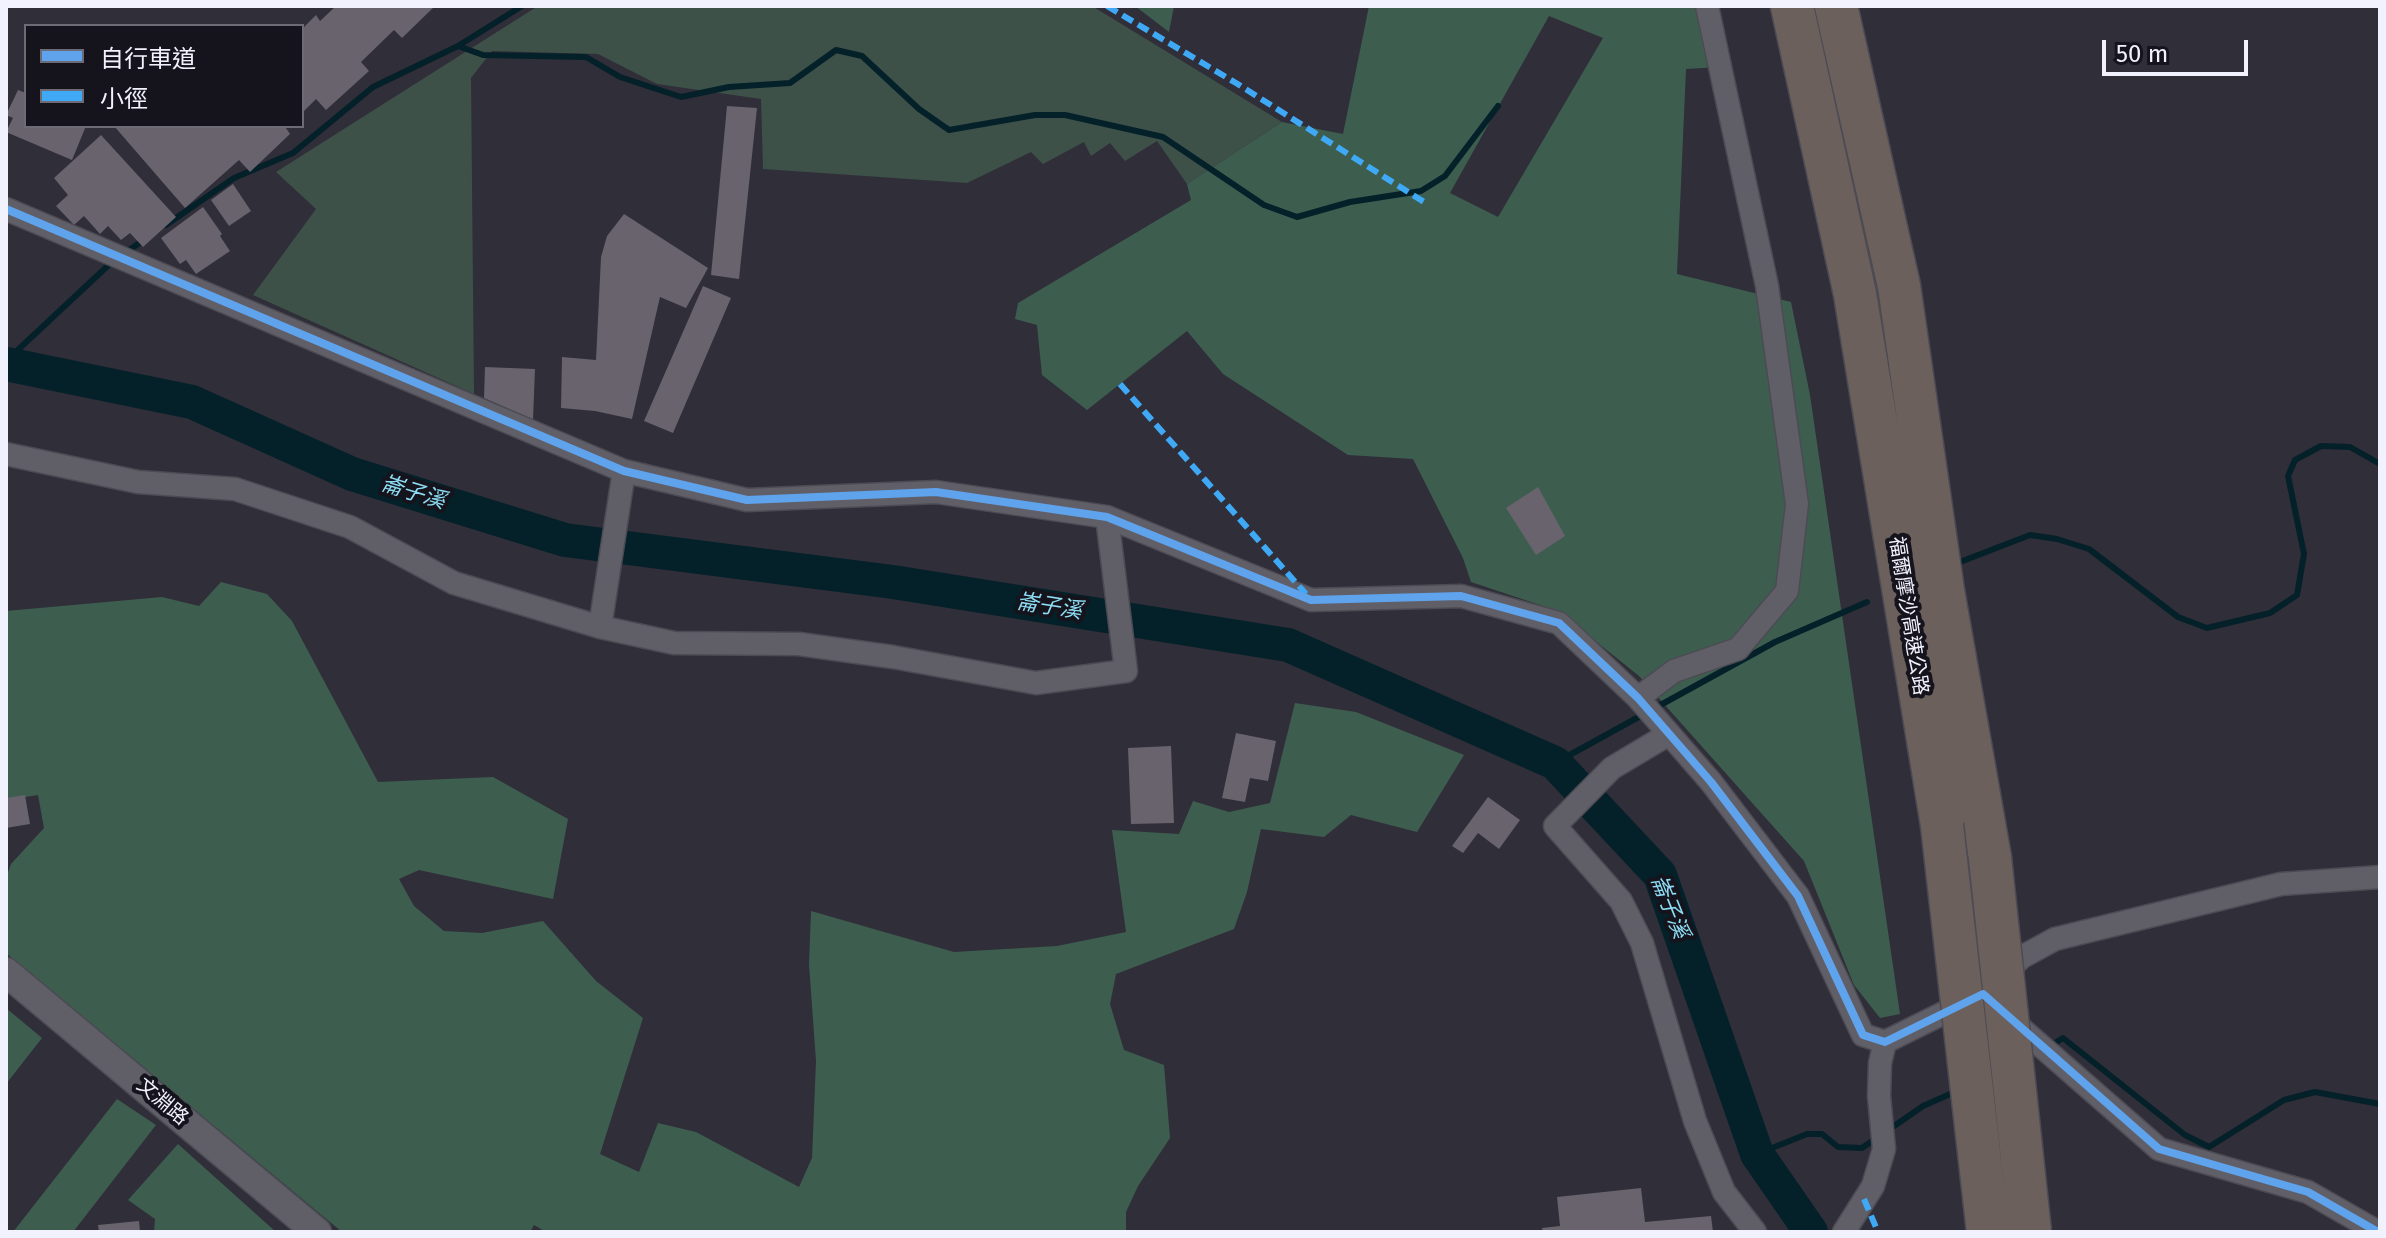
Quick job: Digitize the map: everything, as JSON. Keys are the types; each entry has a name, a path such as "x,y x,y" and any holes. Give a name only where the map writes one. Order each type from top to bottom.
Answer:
{"highway":[{"name":"福爾摩沙高速公路","path":"1792,6 1855,294 1942,825 1988,1232"},
{"name":"福爾摩沙高速公路","path":"1836,6 1899,286 1943,591 1990,858 2030,1232"}],"street":[{"path":"1638,698 1674,671 1738,649 1787,591 1797,504 1767,286 1707,6"},
{"path":"6,209 624,471 747,500 936,492 1107,517 1311,600 1461,596 1559,623 1638,698 1711,782 1798,896 1863,1035 1885,1042 1983,994 2022,957 2055,939 2281,884 2380,877"},
{"path":"6,454 138,482 235,489 350,527 454,583 600,627 674,643 799,644 893,657 1036,683 1126,671 1107,517"},
{"path":"600,627 624,471"},
{"path":"1669,734 1612,768 1555,826 1621,901 1642,943 1695,1121 1724,1192 1755,1232"},
{"name":"文淵路","path":"6,972 317,1232"},
{"path":"1983,994 2159,1149 2308,1192 2378,1232"},
{"path":"1849,1223 1873,1186 1884,1149 1879,1096 1880,1063 1885,1042"}],"green space":[{"path":"538,6 1092,6 1282,122 1187,184 1157,141 1125,161 1110,143 1091,156 1084,142 1043,164 1031,152 967,183 763,169 761,99 657,84 598,54 492,51 471,78 474,394 253,295 316,209 276,172"},
{"path":"1135,6 1174,6 1169,32"},
{"path":"1369,6 1704,6 1719,67 1686,69 1677,274 1791,302 1810,395 1900,1014 1880,1018 1854,985 1804,861 1639,676 1558,611 1471,582 1463,558 1413,459 1348,455 1223,374 1187,331 1087,410 1042,375 1037,325 1015,319 1018,303 1191,200 1187,184 1282,122 1343,134","holes":["1549,16 1603,38 1498,217 1450,193"]},
{"path":"221,582 267,594 292,621 378,782 493,777 568,819 553,899 419,870 399,879 414,906 444,931 482,933 543,921 596,981 643,1018 600,1154 639,1172 658,1123 696,1132 799,1187 812,1158 816,1061 809,964 811,911 954,952 1057,946 1126,932 1112,830 1179,834 1193,801 1229,812 1270,803 1295,703 1356,712 1464,755 1417,832 1351,815 1324,837 1261,829 1247,892 1234,929 1116,974 1110,1004 1124,1050 1164,1065 1170,1138 1138,1186 1126,1212 1126,1232 546,1232 534,1225 530,1232 342,1232 6,953 6,878 11,864 44,828 38,795 6,800 6,611 162,597 199,606"},
{"path":"6,1008 42,1038 6,1084"},
{"path":"117,1099 156,1125 73,1232 13,1232"},
{"path":"178,1144 276,1232 154,1232 155,1219 128,1200"}],"building":[{"path":"336,6 435,6 402,38 394,30 361,62 369,71 326,110 316,99 304,111 304,27 316,15 320,21"},
{"path":"18,90 24,92 24,128 85,128 72,160 6,132 13,118 6,115"},
{"path":"727,106 757,108 739,279 711,275"},
{"path":"116,128 286,128 290,134 250,172 239,160 185,208"},
{"path":"101,135 176,217 143,247 130,233 121,240 108,226 100,234 84,216 74,225 56,206 68,195 54,178"},
{"path":"233,184 251,211 229,226 211,200"},
{"path":"203,207 230,251 196,274 186,260 180,264 161,238"},
{"path":"624,214 708,268 686,308 660,297 632,419 561,408 562,357 596,360 601,257 607,236"},
{"path":"703,286 731,298 673,433 644,421"},
{"path":"485,367 535,369 533,420 484,398"},
{"path":"1538,487 1565,536 1536,555 1506,508"},
{"path":"1236,733 1276,741 1268,781 1250,778 1245,802 1222,798"},
{"path":"1171,746 1174,823 1131,824 1128,748"},
{"path":"25,795 30,824 6,828 6,798"},
{"path":"1488,797 1520,820 1499,849 1478,833 1463,853 1452,846"},
{"path":"1641,1188 1645,1222 1711,1216 1713,1232 1543,1232 1542,1228 1560,1226 1557,1197"},
{"path":"139,1221 140,1232 99,1232 98,1225"}],"waterway":[{"path":"166,225 234,178 293,153 373,87 458,46 522,6"},
{"path":"458,46 483,55 586,57 620,77 681,97 729,87 790,83 836,50 862,56 919,109 949,130 1035,115 1065,115 1163,137 1264,205 1297,217 1350,202 1421,191 1445,176 1498,106"},
{"path":"123,254 144,240"},
{"path":"6,361 114,260"},
{"name":"崙子溪","path":"6,364 192,402 352,474 565,540 893,582 1288,645 1555,763 1660,875 1757,1154 1811,1232"},
{"path":"1960,562 2030,535 2057,539 2089,549 2178,617 2207,628 2270,613 2297,595 2304,554 2288,476 2295,460 2321,446 2350,447 2380,464"},
{"path":"1555,763 1775,642 1867,602"},
{"path":"2050,1046 2063,1038 2185,1135 2209,1147 2284,1100 2315,1092 2380,1104"},
{"path":"1887,1131 1923,1106 1957,1091"},
{"path":"1757,1154 1807,1134 1822,1134 1838,1147 1862,1148 1878,1137"}],"marked path":[{"path":"1107,6 1424,202"},
{"path":"1120,384 1306,594"},
{"path":"1864,1199 1878,1232"}],"cycle path":[{"path":"6,209 624,471 747,500 936,492 1107,517 1311,600 1461,596 1559,623 1638,698 1711,782 1798,896 1863,1035 1885,1042 1983,994 2159,1149 2308,1192 2378,1232"}]}
